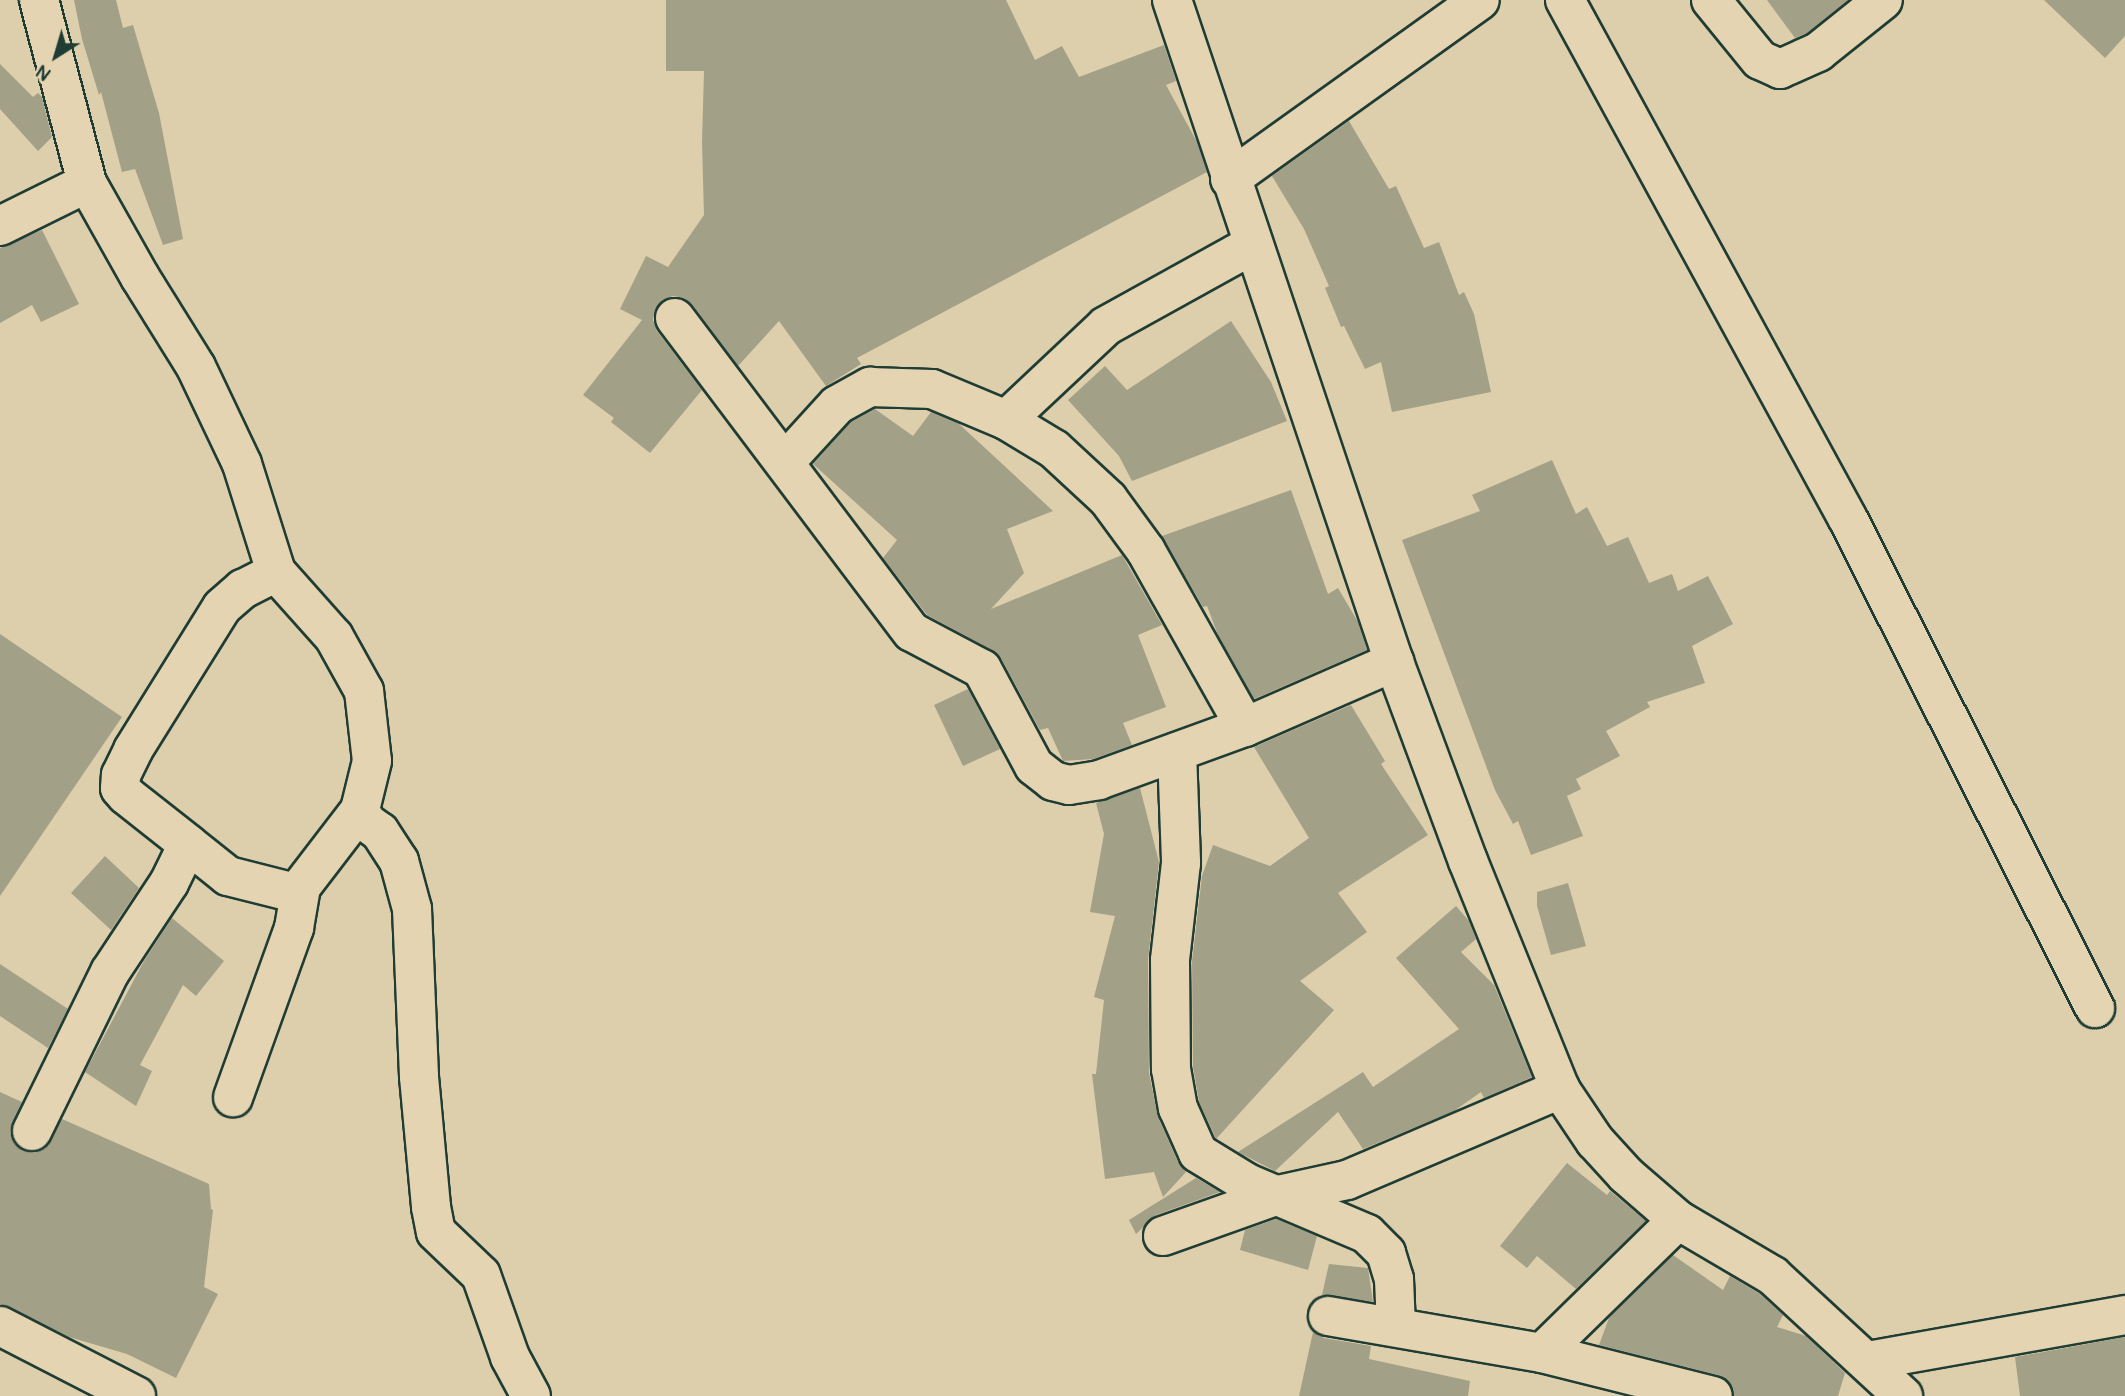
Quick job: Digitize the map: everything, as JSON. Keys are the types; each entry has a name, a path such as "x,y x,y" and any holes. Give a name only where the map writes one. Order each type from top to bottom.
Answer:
{"street":[{"path":"39,0 87,183 140,277 196,367 242,464 276,572 334,637 364,691 372,761 360,810 299,894 294,928 233,1097"},
{"path":"1172,0 1394,662 1468,861 1560,1090 1595,1142 1626,1175 1678,1220 1773,1276 1903,1396"},
{"path":"1230,179 1480,0"},
{"path":"1564,0 1848,519 2095,1008"},
{"path":"1711,0 1760,60 1780,69 1818,52 1883,0"},
{"path":"0,226 87,183"},
{"path":"1006,420 1106,326 1252,245"},
{"path":"675,318 912,632 982,669 1034,766 1053,781 1069,785 1099,780 1245,727 1394,662"},
{"path":"785,462 837,405 870,387 932,389 1006,420 1054,449 1108,499 1146,551 1245,727"},
{"path":"276,572 243,589 222,607 133,750 121,775 120,788 126,796 228,876 299,894"},
{"path":"1177,752 1181,863 1170,960 1171,1069 1178,1108 1198,1153 1247,1183 1367,1234 1386,1253 1394,1279 1396,1327"},
{"path":"360,810 366,822 380,832 399,861 411,909 419,1077 431,1207 436,1232 481,1275 510,1357 531,1396"},
{"path":"32,1131 110,972 169,883 188,844"},
{"path":"1163,1236 1278,1195 1347,1180 1560,1090"},
{"path":"1542,1353 1678,1220"},
{"path":"1867,1361 2125,1315"},
{"path":"1328,1316 1542,1353 1713,1396"},
{"path":"0,1326 136,1396"}],"building":[{"path":"74,0 116,0 123,28 133,25 159,113 183,239 163,245 135,169 122,172 101,92 99,95 82,39"},
{"path":"666,0 1006,0 1035,60 1062,46 1079,77 1164,45 1176,81 1166,85 1197,142 1207,172 857,358 861,364 826,386 779,321 738,366 692,304 684,298 673,296 662,300 655,310 653,320 657,331 702,390 650,453 611,422 614,418 583,395 642,320 620,309 646,256 668,267 704,215 704,71 666,71"},
{"path":"1767,0 1848,0 1807,33 1795,38"},
{"path":"2044,0 2125,0 2125,36 2105,58"},
{"path":"0,64 33,97 38,93 42,97 52,137 38,151 0,109"},
{"path":"1349,121 1389,189 1396,186 1424,248 1439,242 1459,295 1464,292 1474,314 1491,392 1392,412 1381,362 1365,369 1344,326 1341,327 1325,288 1329,286 1304,229 1272,176"},
{"path":"42,230 79,304 41,322 32,305 0,323 0,248"},
{"path":"1231,321 1271,382 1287,421 1132,481 1119,456 1068,400 1105,366 1127,390"},
{"path":"875,409 913,436 931,412 958,423 1053,511 1007,529 1024,573 991,609 1122,555 1162,625 1138,635 1166,707 1123,723 1132,745 1093,759 1063,761 1048,728 1040,730 1001,658 992,650 927,615 883,558 897,540 813,464 851,422"},
{"path":"1552,460 1576,514 1587,507 1607,546 1628,537 1649,583 1672,574 1678,591 1708,576 1733,624 1692,646 1705,683 1647,702 1650,707 1606,731 1620,756 1576,779 1581,789 1567,796 1583,836 1531,855 1518,821 1513,824 1495,790 1402,540 1480,511 1472,495"},
{"path":"1291,490 1328,594 1338,588 1358,622 1367,650 1254,699 1218,635 1207,606 1203,607 1162,536"},
{"path":"0,634 122,717 0,896"},
{"path":"968,689 1000,749 963,766 934,705"},
{"path":"1351,705 1385,761 1381,764 1428,835 1338,893 1367,932 1300,981 1334,1010 1216,1139 1199,1102 1193,1067 1192,961 1202,876 1213,845 1270,866 1309,838 1254,747"},
{"path":"1140,788 1159,862 1148,960 1149,1073 1158,1117 1178,1162 1186,1172 1163,1197 1154,1172 1105,1179 1092,1074 1096,1074 1104,1000 1094,997 1115,916 1090,912 1104,834 1096,803"},
{"path":"105,856 139,888 111,930 71,893"},
{"path":"1568,883 1586,946 1551,955 1537,906 1537,892"},
{"path":"1456,906 1469,921 1476,939 1461,952 1494,985 1532,1077 1484,1098 1481,1092 1454,1111 1363,1149 1338,1112 1275,1171 1238,1152 1363,1072 1373,1087 1459,1029 1396,958"},
{"path":"172,918 224,961 196,996 183,985 140,1065 152,1071 136,1106 85,1072 144,961"},
{"path":"0,964 68,1009 48,1048 0,1016"},
{"path":"0,1092 22,1102 10,1132 14,1143 23,1151 34,1153 45,1149 62,1119 209,1184 213,1210 204,1287 218,1294 176,1378 127,1354 69,1337 0,1304"},
{"path":"1567,1163 1607,1195 1610,1191 1646,1221 1576,1289 1537,1256 1527,1268 1500,1246"},
{"path":"1196,1178 1220,1192 1156,1215 1136,1234 1129,1220"},
{"path":"1276,1219 1317,1236 1308,1270 1240,1250 1245,1230"},
{"path":"1673,1255 1723,1290 1730,1276 1760,1294 1783,1315 1777,1327 1806,1336 1845,1373 1838,1396 1734,1396 1729,1381 1718,1375 1599,1345 1609,1318"},
{"path":"1329,1264 1368,1268 1373,1302 1322,1295"},
{"path":"1313,1332 1324,1338 1371,1346 1369,1359 1470,1381 1468,1396 1299,1396"},
{"path":"2125,1337 2125,1396 2020,1396 2015,1357"}]}
